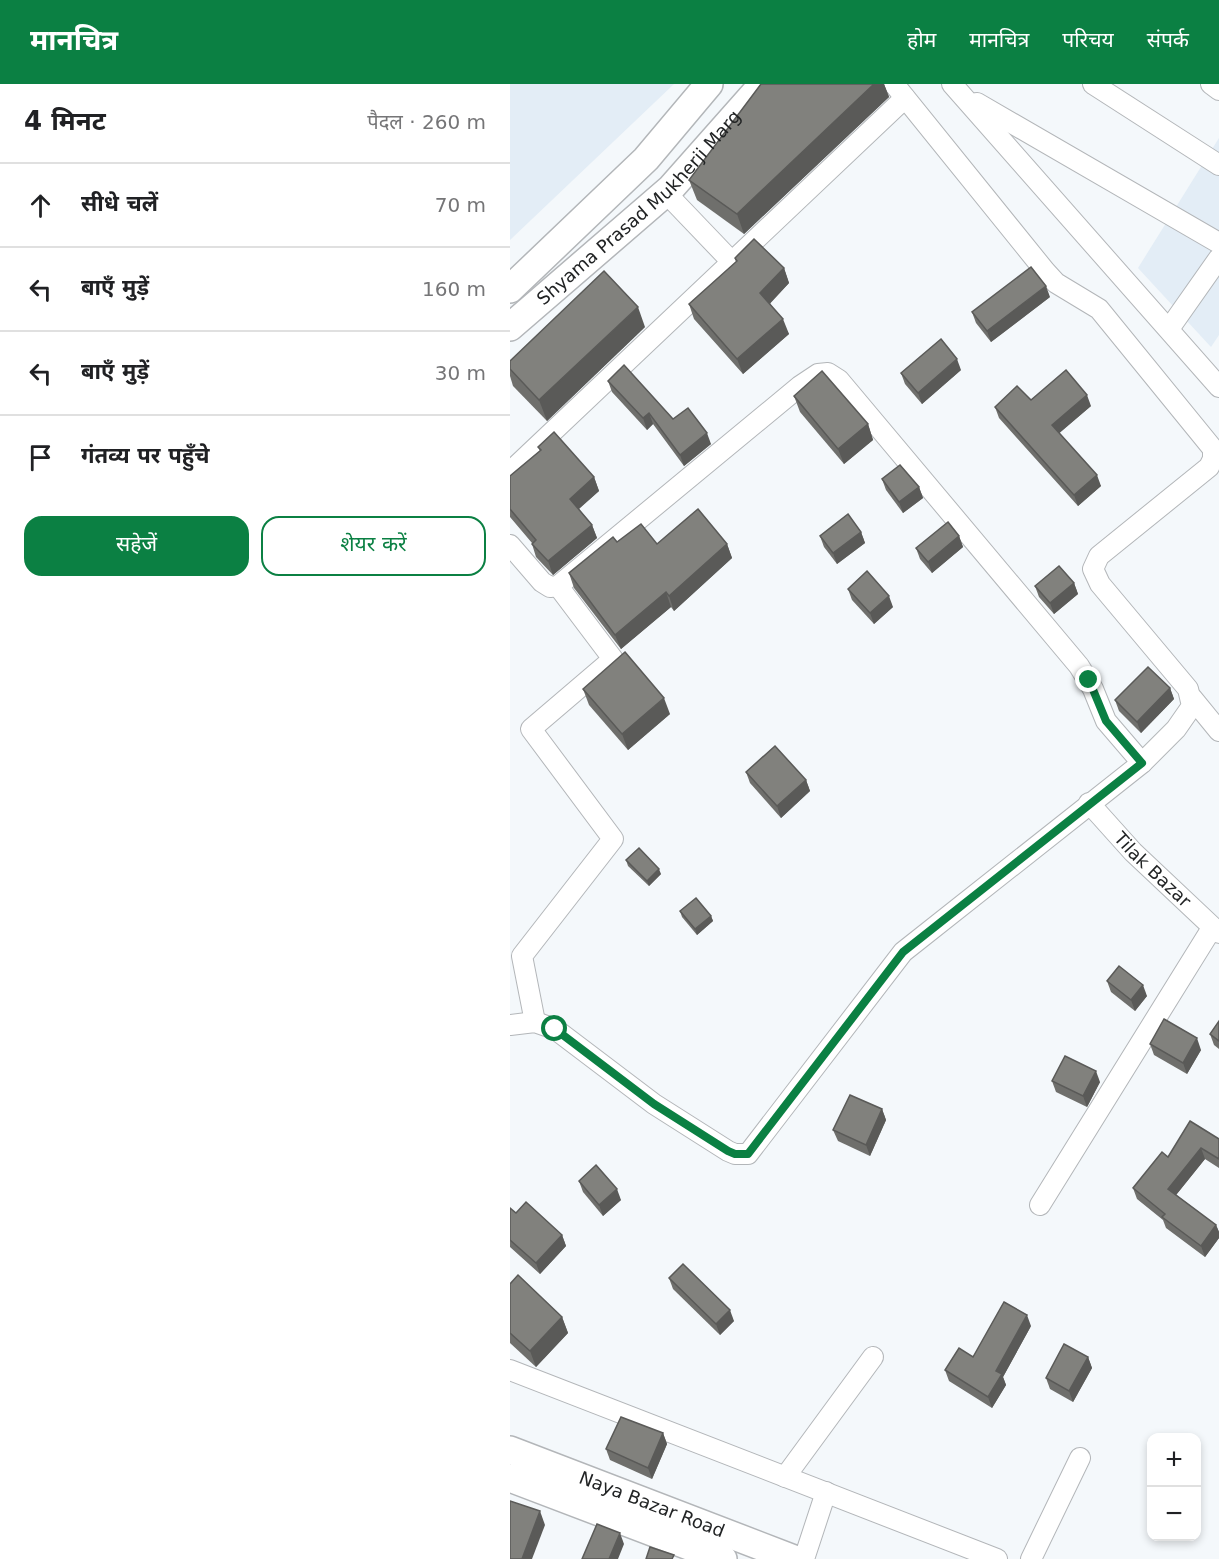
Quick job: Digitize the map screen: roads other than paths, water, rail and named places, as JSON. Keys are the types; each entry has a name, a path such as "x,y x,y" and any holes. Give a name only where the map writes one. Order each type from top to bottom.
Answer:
{"main road":[{"name":"Shyama Prasad Mukherji Marg","path":"510,289 646,159 709,84"},
{"name":"Shyama Prasad Mukherji Marg","path":"510,327 666,193 763,84"},
{"name":"Naya Bazar Road","path":"510,1450 794,1559"},
{"path":"510,1478 723,1559"}],"street":[{"path":"1093,84 1219,165"},
{"path":"1211,84 1219,90"},
{"path":"958,90 1219,243"},
{"path":"958,90 1219,387"},
{"path":"510,472 732,262 900,91 1045,271 1065,289 1099,309 1213,449 1213,459 1209,467 1099,556 1093,568 1100,584 1188,689 1192,698 1219,731"},
{"path":"666,193 732,262"},
{"path":"1169,328 1217,267"},
{"path":"510,545 542,582 550,587 558,585 800,386 818,374 828,373 839,380 1079,666 1094,689 1106,721 1142,763"},
{"path":"535,1022 522,956 613,839 531,729 613,659 558,585"},
{"path":"510,1025 535,1022 555,1029 654,1104 728,1151 735,1154 748,1154 903,952 1142,763 1186,718 1192,698"},
{"name":"Tilak Bazar","path":"1089,803 1133,852 1216,930"},
{"path":"1040,1204 1216,930"},
{"path":"785,1477 873,1357"},
{"path":"510,1370 997,1559"},
{"path":"1031,1559 1080,1458"},
{"path":"804,1559 826,1492"}]}
